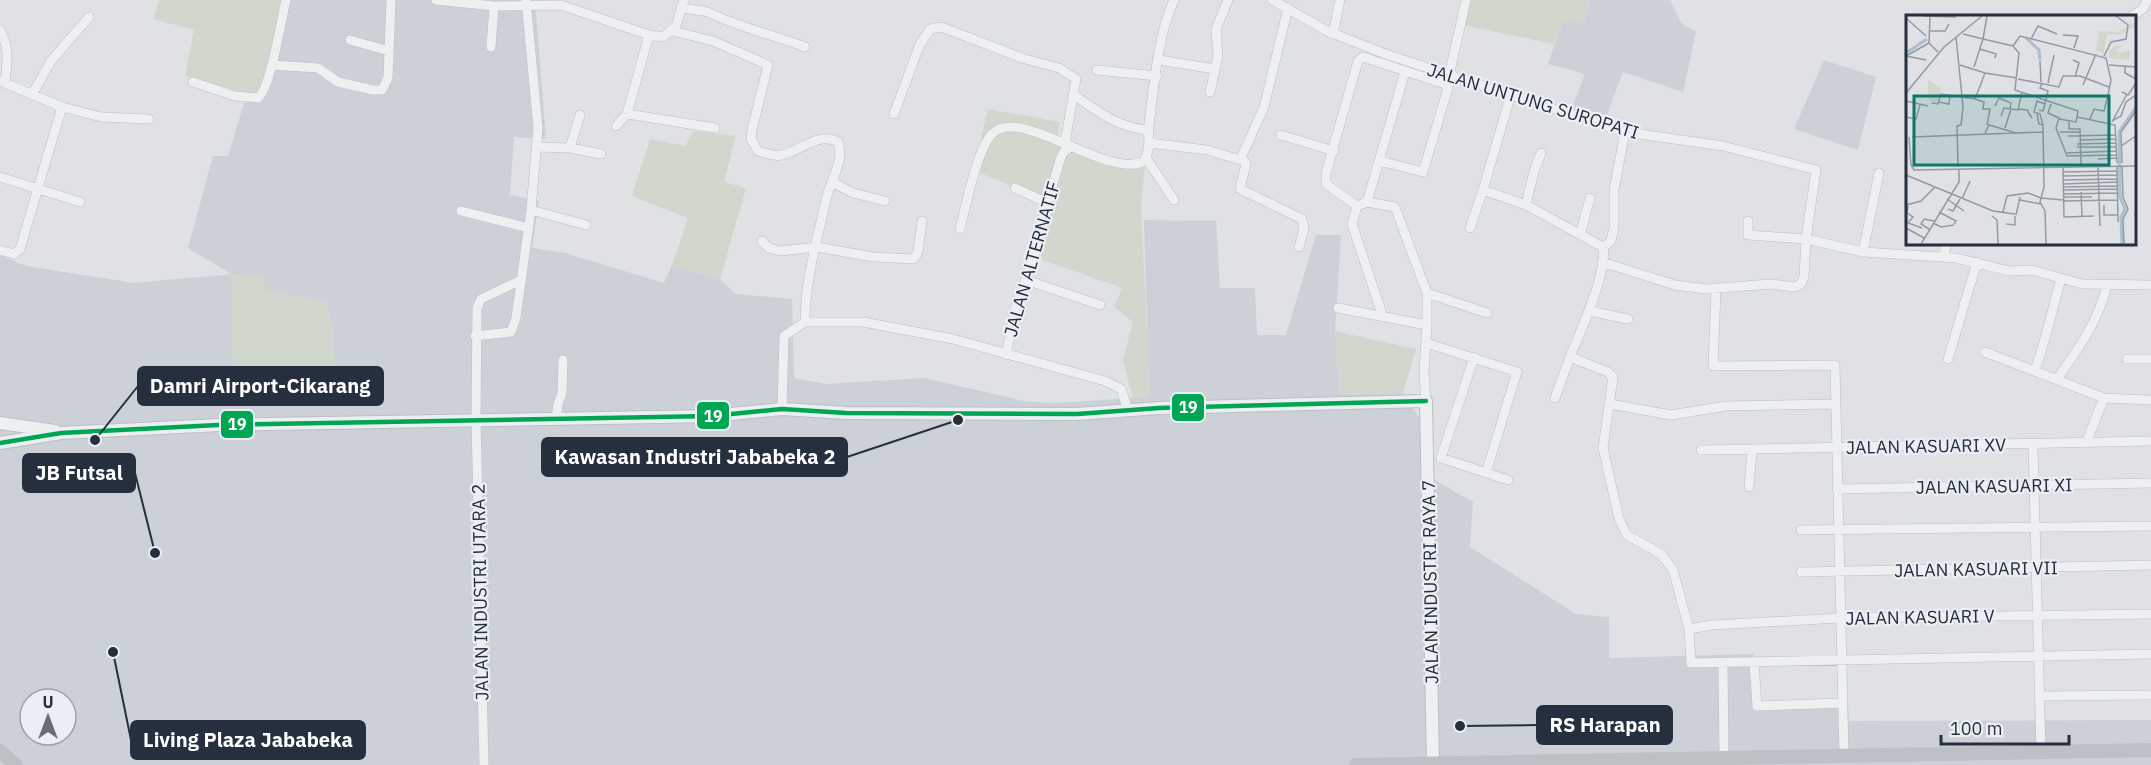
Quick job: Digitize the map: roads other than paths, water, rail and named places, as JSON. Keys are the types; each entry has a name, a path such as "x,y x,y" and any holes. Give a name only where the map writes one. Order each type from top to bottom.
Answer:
{"main road":[{"path":"1356,765 1583,763 2151,750"},
{"path":"2108,751 2108,765"},
{"path":"0,752 16,765"}],"street":[{"path":"193,82 236,96 258,98 263,94 272,65 286,0"},
{"path":"272,65 318,68 334,80 377,91 386,87 391,0"},
{"path":"436,0 494,6 527,3 565,5 649,35 663,37 673,31 683,3 710,13 720,20 741,24 805,47"},
{"path":"960,229 984,146 993,132 1006,128 1023,129 1132,165 1142,163 1146,158 1149,143 1159,60 1168,12 1174,0"},
{"path":"1210,92 1219,48 1216,29 1228,0"},
{"name":"JALAN UNTUNG SUROPATI","path":"1272,0 1333,34 1449,76 1625,132 1723,146 1816,170 1806,239"},
{"path":"1333,34 1340,0"},
{"path":"1449,76 1466,0"},
{"path":"2134,15 2143,9 2147,0"},
{"path":"475,336 511,332 516,318 538,147 527,3"},
{"path":"491,47 494,6"},
{"path":"1241,158 1264,107 1288,8"},
{"path":"33,93 51,61 89,17"},
{"path":"894,114 920,44 926,33 936,27 957,31 1025,58 1066,71 1076,79 1074,95 1115,122 1137,130 1149,130"},
{"path":"0,30 6,39 8,55 2,82 62,107 101,117 149,118"},
{"path":"673,31 712,41 768,65 752,130 754,146 758,151 781,156 815,140 834,140 840,148 805,293 805,322 783,338 782,409"},
{"path":"616,126 627,114 649,35"},
{"path":"350,40 389,51"},
{"path":"1357,206 1326,184 1326,173 1360,59 1365,57 1445,84 1448,89 1423,172 1380,161"},
{"path":"1159,60 1215,69"},
{"path":"1097,70 1157,76"},
{"path":"1367,202 1405,72"},
{"path":"1470,228 1511,94"},
{"name":"JALAN ALTERNATIF","path":"805,322 862,322 953,339 1006,355 1016,306 1026,280 1063,152 1068,145 1074,95"},
{"path":"0,250 14,254 20,249 62,107"},
{"path":"627,114 715,128"},
{"path":"570,148 580,115"},
{"path":"1555,398 1589,311 1602,262 1603,247 1611,241 1614,227 1614,190 1625,132"},
{"path":"1281,135 1334,151"},
{"path":"1149,143 1197,148 1241,158 1246,164 1241,182 1242,192 1304,220 1299,247"},
{"path":"538,147 570,148 601,154"},
{"path":"1526,205 1541,153"},
{"path":"1146,158 1174,200"},
{"path":"1863,252 1879,173"},
{"path":"0,177 80,202"},
{"path":"832,182 853,193 885,201"},
{"path":"1015,188 1048,203"},
{"path":"1483,190 1526,205 1603,247"},
{"path":"1580,235 1590,198"},
{"path":"0,443 61,433 226,425 711,416 782,409 846,412 1077,414 1128,410 1426,401 1427,293 1396,208 1367,202 1357,206"},
{"path":"1357,206 1352,224 1383,317"},
{"path":"531,210 586,225"},
{"path":"461,211 529,228"},
{"path":"762,241 769,248 780,251 817,247 873,257 914,259 918,252 922,221"},
{"path":"1748,221 1748,235 1806,239 1863,252 1977,262 2010,271 2032,270 2061,279 2107,285 2151,285"},
{"path":"1602,262 1675,285 1716,290 1748,285 1795,287 1801,284 1804,277 1806,239"},
{"path":"1943,258 1947,244"},
{"path":"1948,359 1977,262"},
{"path":"2035,370 2046,340 2046,326 2061,279"},
{"path":"1026,280 1100,305"},
{"name":"JALAN INDUSTRI UTARA 2","path":"484,765 475,336 478,302 519,281"},
{"path":"2057,379 2089,335 2102,305 2107,285"},
{"path":"1716,290 1713,366 1720,368 1834,365 1844,756"},
{"path":"1427,293 1487,313"},
{"path":"1338,308 1427,325"},
{"path":"1589,311 1628,319"},
{"path":"1426,343 1517,372 1486,473"},
{"path":"1985,352 2104,398 2151,400"},
{"path":"1006,355 1116,386 1125,395 1128,410"},
{"path":"1474,357 1441,458 1508,480"},
{"path":"1570,357 1611,374 1613,381 1603,448 1619,519 1627,535 1668,561 1678,584 1689,629 1691,663 2151,654"},
{"path":"2127,359 2151,359"},
{"path":"556,418 562,393 563,360"},
{"path":"2086,443 2104,398"},
{"name":"JALAN INDUSTRI RAYA 7","path":"1426,401 1433,764"},
{"path":"1610,404 1671,415 1735,406 1835,404"},
{"path":"0,423 61,433"},
{"name":"JALAN KASUARI XV","path":"1701,450 2151,441"},
{"path":"2033,444 2041,752"},
{"path":"1749,487 1752,450"},
{"name":"JALAN KASUARI XI","path":"1837,489 2151,483"},
{"path":"1801,530 2151,526"},
{"name":"JALAN KASUARI VII","path":"1801,572 2151,565"},
{"name":"JALAN KASUARI V","path":"1689,629 1712,625 1840,618 2151,614"},
{"path":"1723,663 1724,758"},
{"path":"1754,663 1756,706 1842,703"},
{"path":"2039,696 2151,695"}],"place":[{"name":"Kawasan Industri Jababeka 2","path":"958,420"},
{"name":"Damri Airport-Cikarang","path":"95,440"},
{"name":"JB Futsal","path":"155,553"},
{"name":"Living Plaza Jababeka","path":"113,652"},
{"name":"RS Harapan","path":"1460,726"}]}
